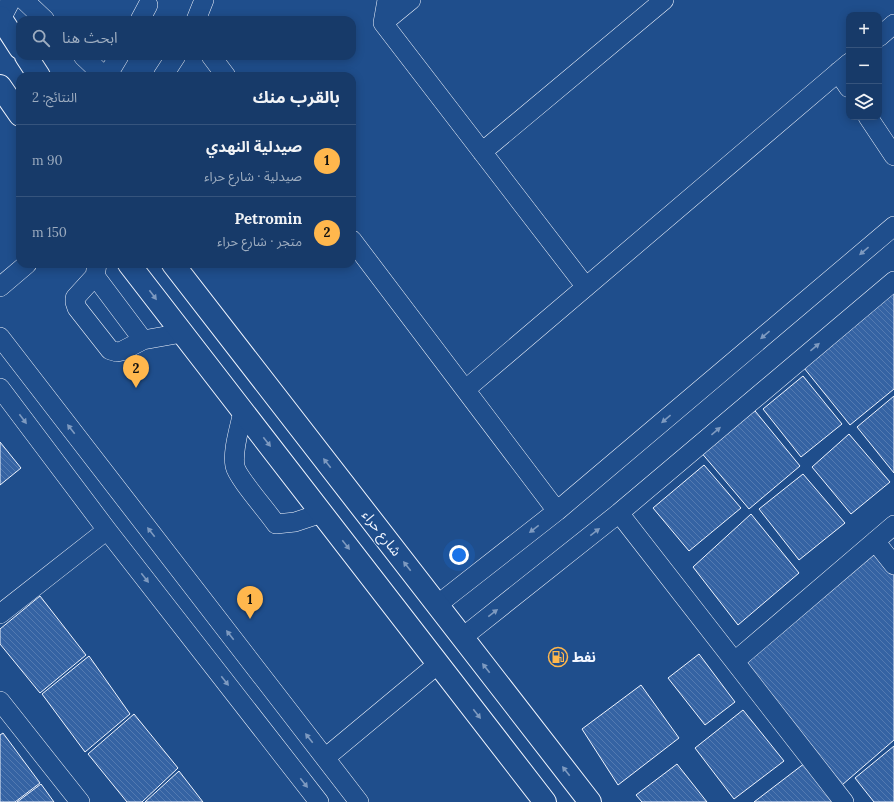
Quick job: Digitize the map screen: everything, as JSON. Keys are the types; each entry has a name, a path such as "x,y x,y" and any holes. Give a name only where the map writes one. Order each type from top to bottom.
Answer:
{"main road":[{"path":"4,12 16,39"},
{"path":"28,60 36,72"},
{"path":"0,86 16,109"},
{"path":"132,268 545,802"},
{"name":"شارع حراء","path":"176,268 590,802"}],"street":[{"path":"24,0 41,16"},
{"path":"198,16 204,0"},
{"path":"387,0 383,23 586,287"},
{"path":"383,23 411,0"},
{"path":"482,152 664,0"},
{"path":"882,34 894,24"},
{"path":"88,60 101,72"},
{"path":"109,72 116,60"},
{"path":"166,72 173,60"},
{"path":"214,60 223,72"},
{"path":"466,389 844,67 848,84"},
{"path":"870,120 894,156"},
{"path":"437,605 557,511 894,226"},
{"path":"356,245 557,511"},
{"path":"0,287 22,268"},
{"path":"143,340 96,270 75,298 75,302 77,308 110,350 117,352 122,351 143,340 182,333"},
{"path":"462,637 619,513 894,281"},
{"path":"0,337 359,802"},
{"path":"0,388 107,530 319,802"},
{"path":"242,411 234,457 235,468 276,524 295,522 322,513"},
{"path":"619,513 844,802"},
{"path":"735,662 894,525"},
{"path":"0,614 107,530"},
{"path":"875,541 894,565"},
{"path":"325,758 438,664"},
{"path":"0,701 80,802"}],"building":[{"path":"894,284 894,389 850,425 800,363"},
{"path":"803,376 842,424 801,457 763,409"},
{"path":"894,396 894,473 857,427"},
{"path":"751,406 800,466 749,509 700,451"},
{"path":"849,434 890,482 851,514 812,467"},
{"path":"0,442 21,468 0,485"},
{"path":"704,465 741,508 689,551 653,508"},
{"path":"803,474 845,523 799,560 759,509"},
{"path":"751,514 799,573 738,625 693,567"},
{"path":"875,551 894,575 894,740 842,785 745,664"},
{"path":"40,596 86,655 40,693 0,644 0,629"},
{"path":"699,654 735,702 705,725 668,678"},
{"path":"89,656 130,714 85,752 42,694"},
{"path":"641,685 679,738 618,785 582,729"},
{"path":"743,710 784,761 734,799 695,748"},
{"path":"134,714 178,768 142,802 127,802 88,754"},
{"path":"3,733 40,783 15,802 0,802 0,735"},
{"path":"894,746 894,802 874,802 855,778"},
{"path":"805,763 835,802 754,802"},
{"path":"677,764 707,802 642,802 636,795"},
{"path":"179,771 203,802 145,802"},
{"path":"41,784 54,802 17,802"}],"place":[{"name":"Petromin","path":"136,388"},
{"name":"صيدلية النهدي","path":"250,619"},
{"name":"نفط","path":"558,657"}]}
